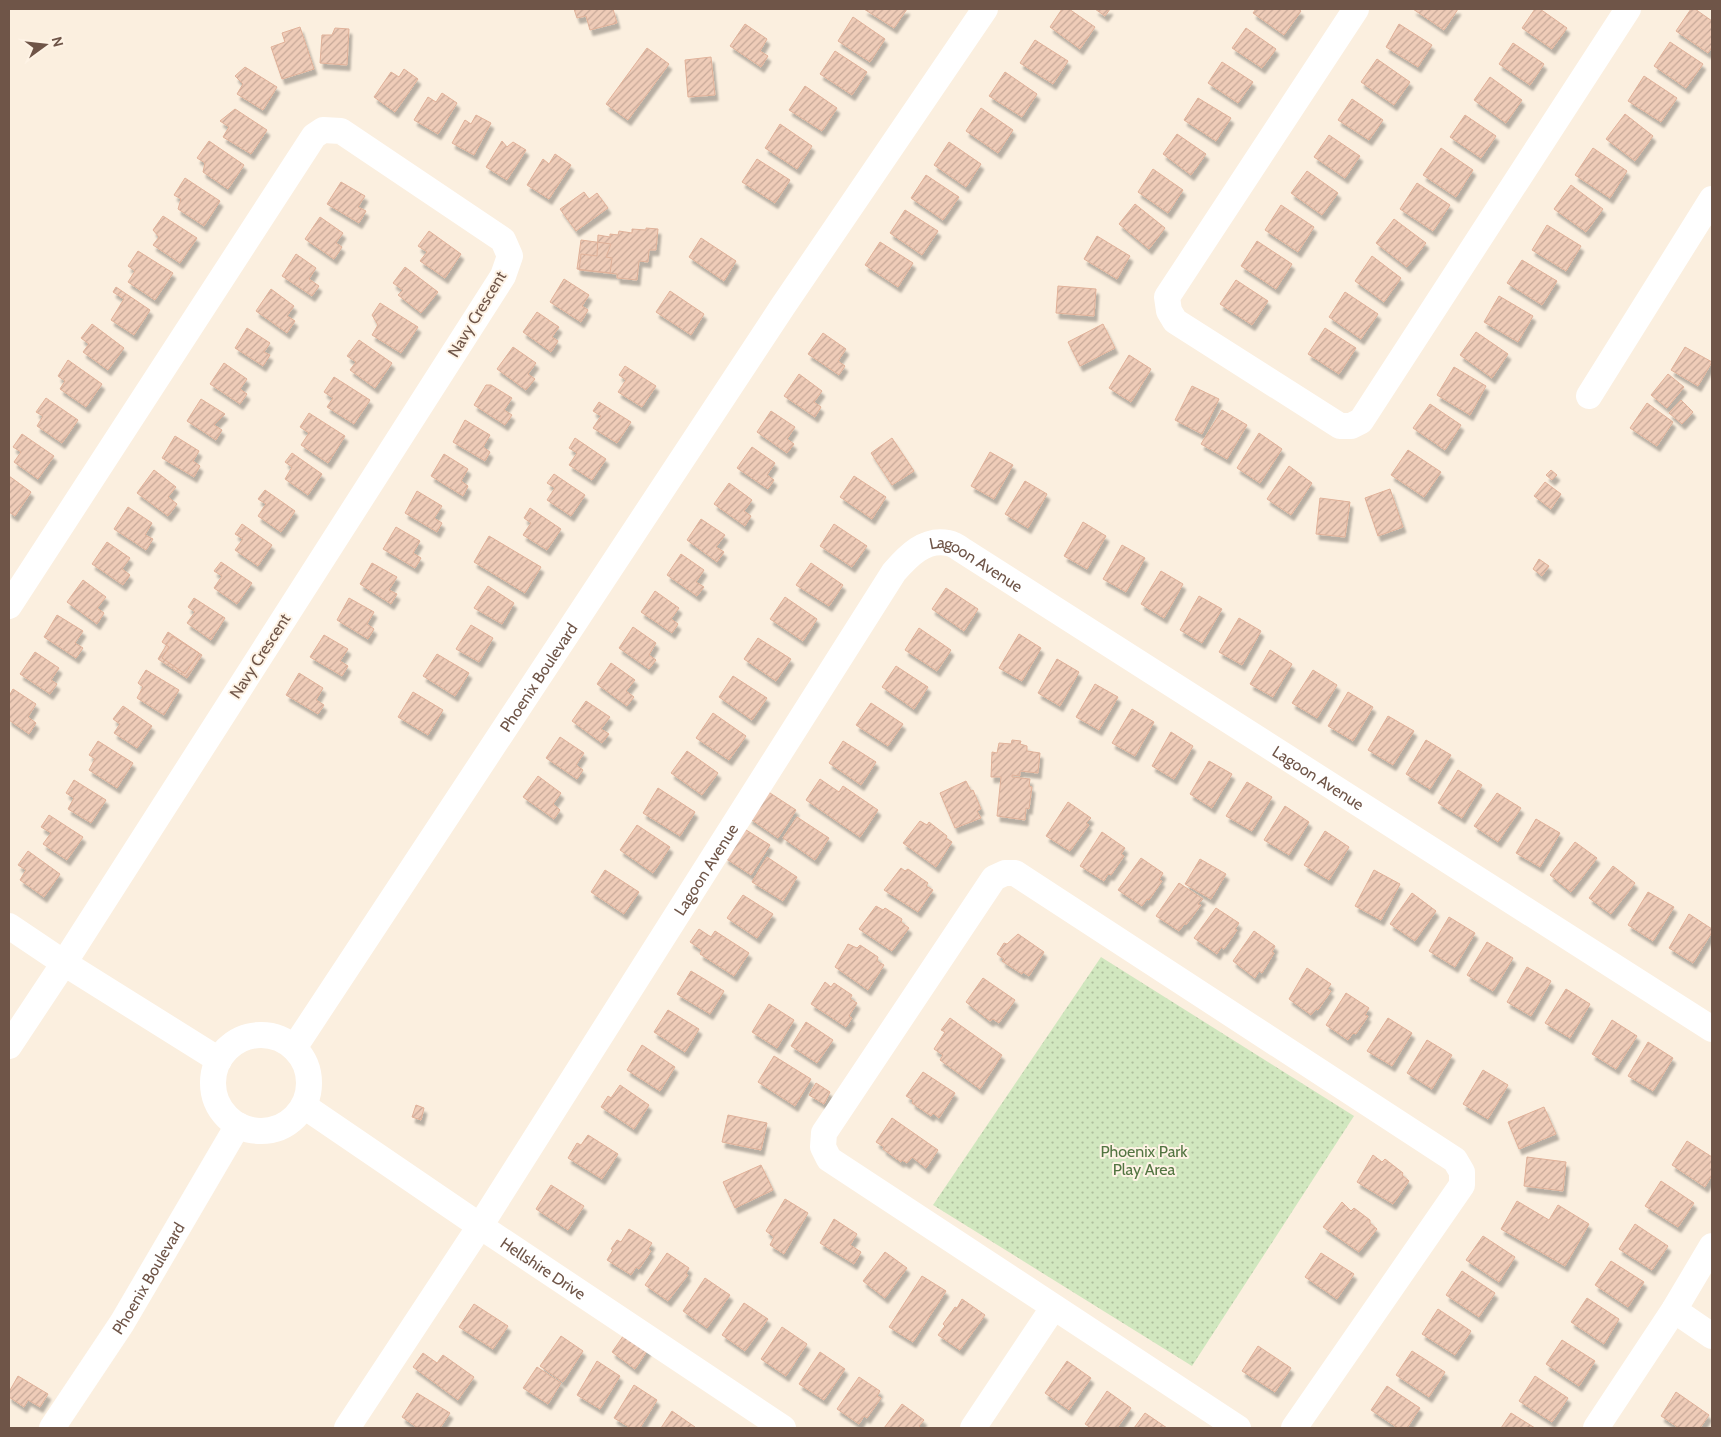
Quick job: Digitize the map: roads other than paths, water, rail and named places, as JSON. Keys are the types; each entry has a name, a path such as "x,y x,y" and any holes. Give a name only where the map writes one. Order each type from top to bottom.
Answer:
{"street":[{"path":"1356,9 1167,297 1169,311 1175,321 1340,426 1351,426 1361,420 1628,9"},
{"name":"Phoenix Boulevard","path":"294,1048 783,306 981,10"},
{"name":"Navy Crescent","path":"9,606 314,136 324,130 341,131 503,240 510,256 504,276 9,1046"},
{"path":"1589,396 1712,199"},
{"name":"Lagoon Avenue","path":"347,1428 480,1226 894,572 911,553 933,542 948,543 962,550 1712,1029"},
{"path":"1238,1428 829,1160 823,1148 824,1133 994,878 1005,872 1015,873 1447,1154 1455,1160 1462,1172 1462,1185 1294,1428"},
{"path":"9,926 64,963 219,1060"},
{"path":"254,1036 268,1036 282,1040 294,1048 304,1061 309,1076 309,1091 304,1106 295,1118 282,1127 267,1132 252,1131 238,1126 226,1116 218,1104 214,1090 214,1075 219,1060 228,1049 240,1040 254,1036"},
{"name":"Hellshire Drive","path":"304,1106 783,1428"},
{"name":"Phoenix Boulevard","path":"52,1428 122,1323 238,1126"},
{"path":"1596,1428 1674,1310 1712,1246"},
{"path":"973,1428 1053,1308"},
{"path":"1674,1310 1712,1336"}],"park label":[{"name":"Phoenix Park Play Area","path":"1144,1160"}]}
